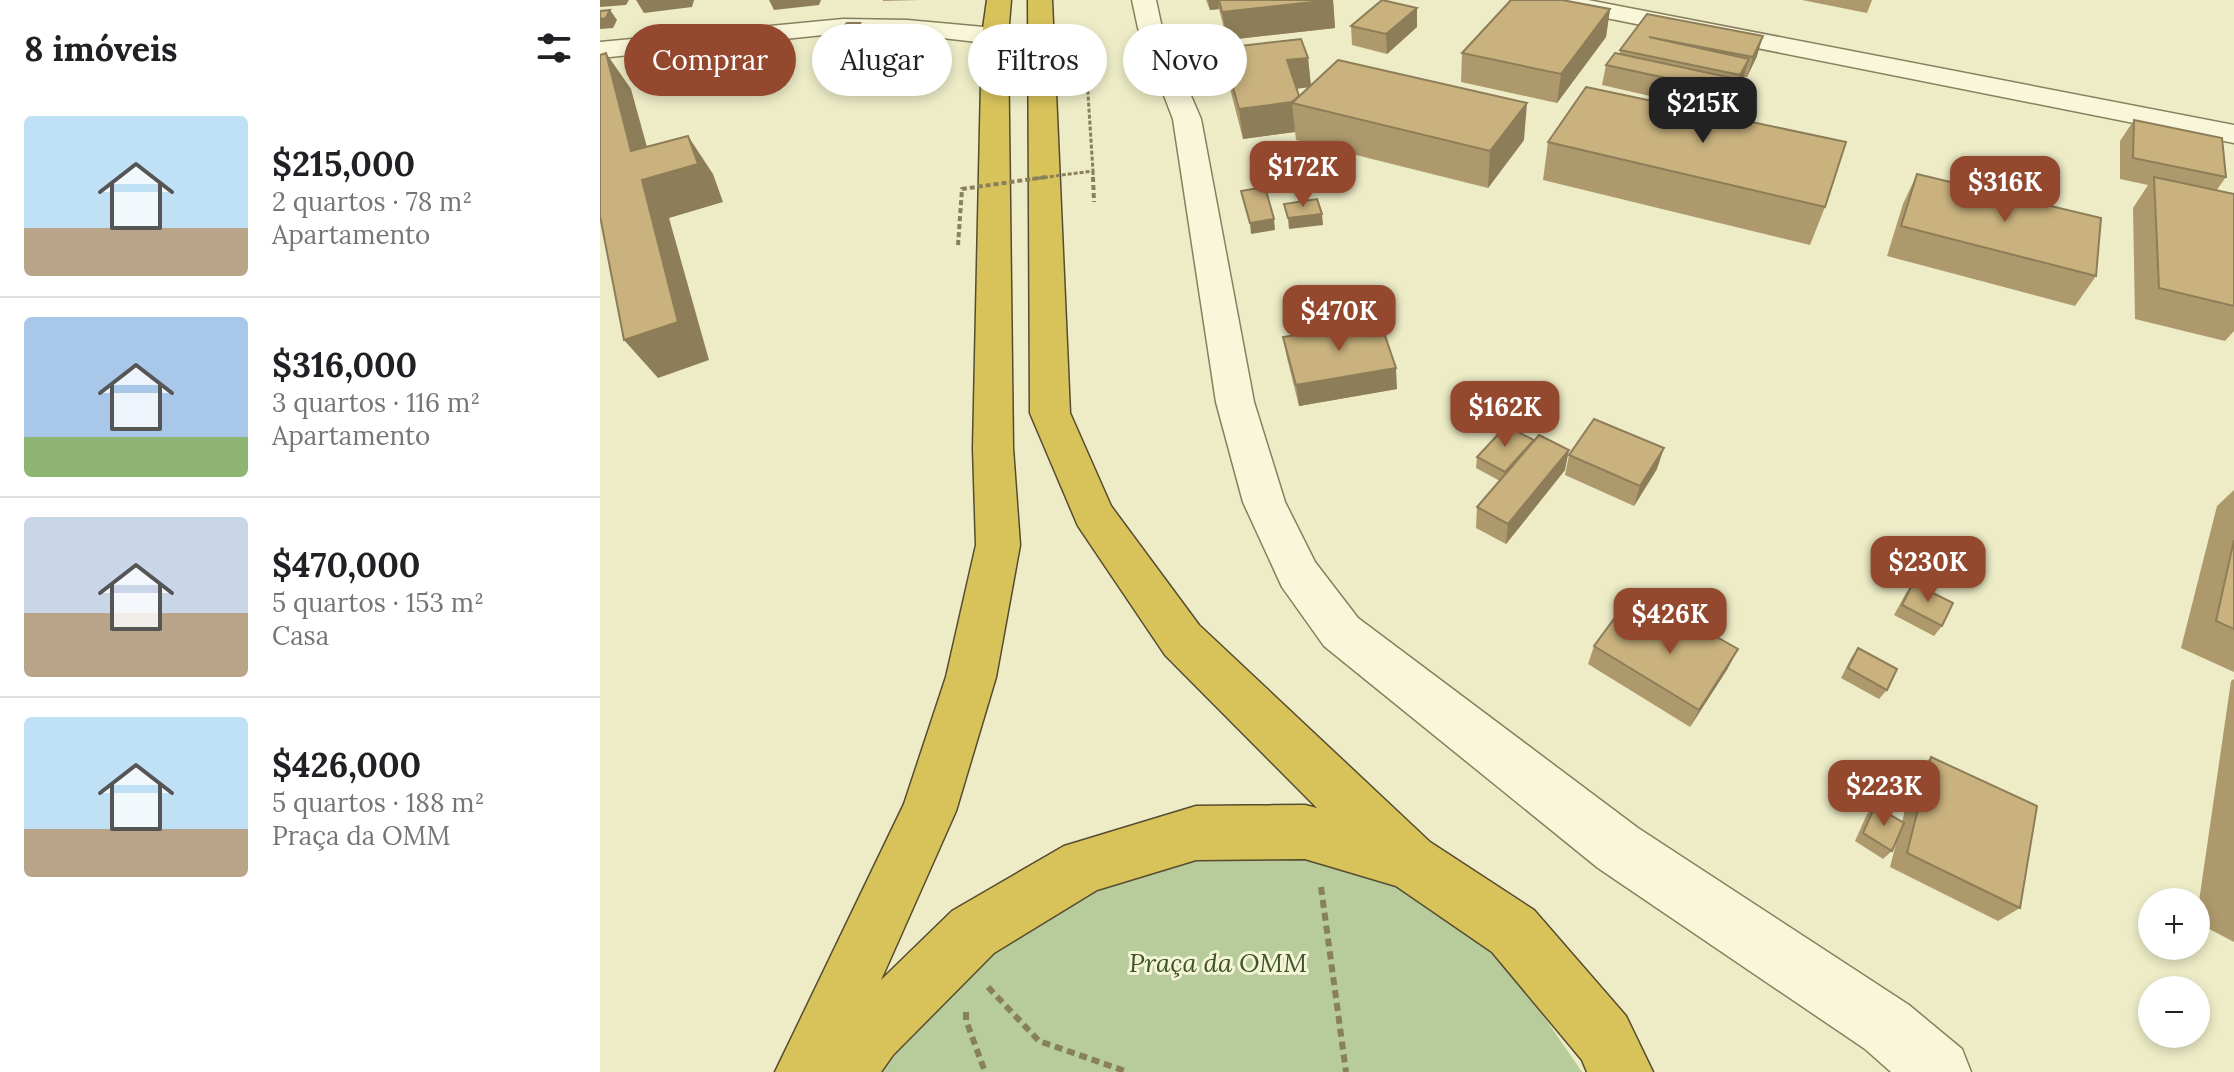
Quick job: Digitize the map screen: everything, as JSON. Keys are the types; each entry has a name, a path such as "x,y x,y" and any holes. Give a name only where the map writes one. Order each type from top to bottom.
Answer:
{"highway":[{"path":"1040,0 1050,413 1093,514 1182,640 1410,862 1513,931 1604,1038 1621,1072"},
{"path":"807,1072 929,811 971,677 998,545 993,448 997,18"},
{"path":"841,1072 871,1033 973,932 1084,866 1196,833 1305,832 1410,862"}],"street":[{"path":"1144,0 1150,28 1187,119 1235,402 1264,502 1298,574 1341,632 1618,848 1887,1027 1939,1072"},
{"path":"1551,0 2234,134"},
{"path":"600,50 843,26 907,27 997,18"}],"path":[{"path":"1088,96 1094,202"},
{"path":"958,245 962,189 1093,171"},
{"path":"1319,836 1316,855 1346,1072"},
{"path":"978,976 1039,1041 1128,1072"},
{"path":"967,1006 966,1020 985,1072"}],"green space":[{"name":"Praça da OMM","path":"1302,849 1410,886 1507,963 1582,1072 873,1072 957,974 1071,892 1187,852"}],"building":[{"path":"1219,0 1331,0 1222,12"},
{"path":"1382,0 1417,8 1386,34 1351,26"},
{"path":"1511,0 1562,0 1610,9 1561,74 1462,53"},
{"path":"610,10 606,18 600,19 600,11"},
{"path":"1647,14 1763,36 1753,57 1649,37 1749,59 1740,75 1620,50"},
{"path":"1301,39 1308,58 1287,60 1299,96 1292,102 1239,109 1235,96 1247,96 1247,45"},
{"path":"606,53 631,151 688,136 698,164 642,180 678,322 624,340 600,216 600,55"},
{"path":"1615,53 1737,79 1730,92 1606,65"},
{"path":"1338,60 1527,103 1490,151 1292,103"},
{"path":"1586,87 1846,142 1825,207 1548,142"},
{"path":"2134,120 2222,138 2226,177 2133,158"},
{"path":"1917,174 2101,218 2096,276 1901,226"},
{"path":"2154,177 2234,194 2234,306 2159,288"},
{"path":"1265,187 1274,219 1250,223 1241,191"},
{"path":"1317,199 1322,214 1288,218 1284,204"},
{"path":"1380,321 1396,368 1296,385 1283,337"},
{"path":"1594,419 1664,448 1640,486 1569,455"},
{"path":"1506,426 1534,440 1505,472 1477,457"},
{"path":"1539,435 1569,450 1508,524 1477,507"},
{"path":"2234,540 2234,629 2216,621"},
{"path":"1913,583 1953,603 1942,626 1902,605"},
{"path":"1619,612 1663,637 1678,615 1738,649 1699,710 1594,646"},
{"path":"1858,648 1897,669 1887,690 1848,668"},
{"path":"1931,757 2037,806 2020,908 1907,853"},
{"path":"1875,806 1904,823 1892,851 1863,833"}]}
